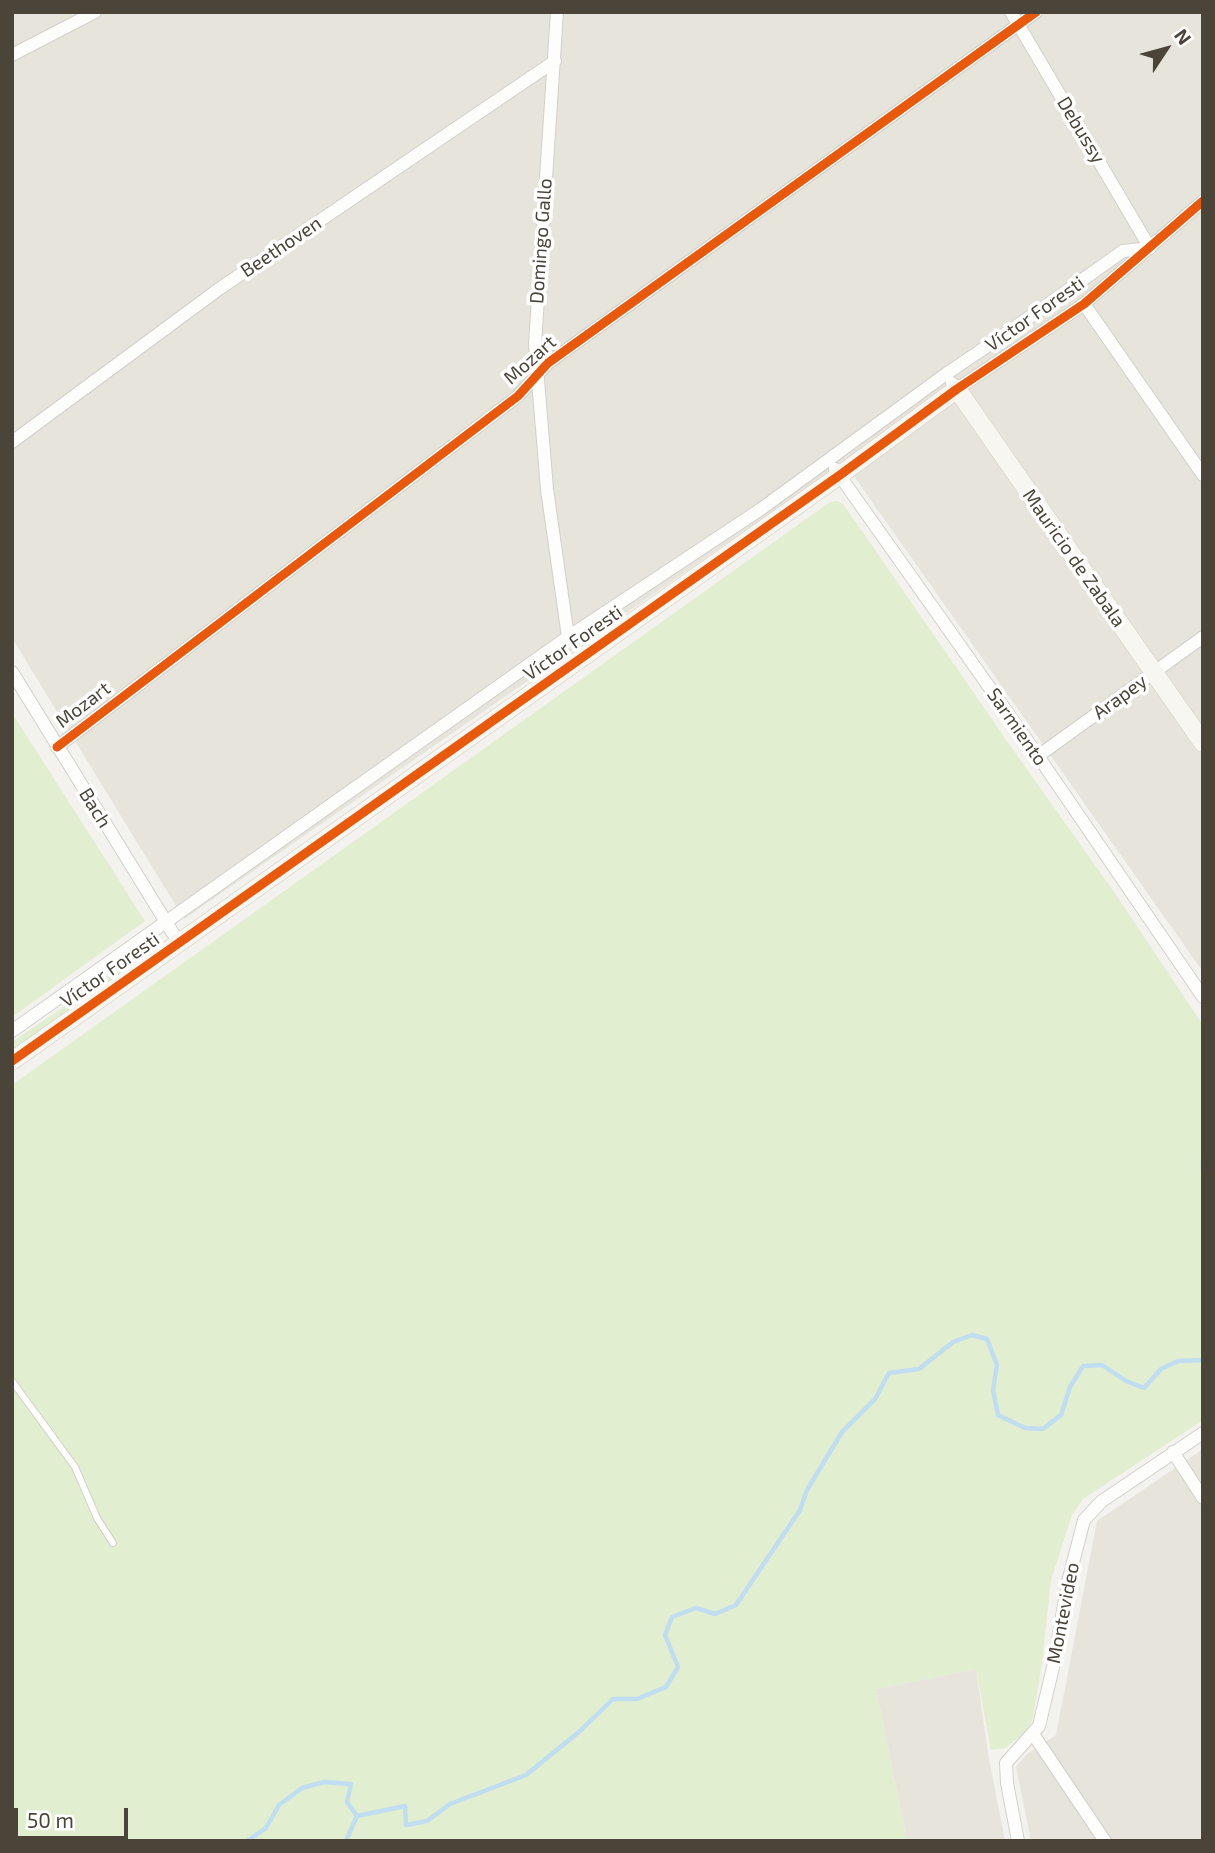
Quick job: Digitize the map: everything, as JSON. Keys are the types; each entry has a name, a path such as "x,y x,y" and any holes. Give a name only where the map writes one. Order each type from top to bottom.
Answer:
{"street":[{"path":"12,55 96,12"},
{"name":"Domingo Gallo","path":"557,12 535,344 547,489 568,637"},
{"name":"Debussy","path":"1011,12 1150,248"},
{"name":"Mozart","path":"57,747 518,396 548,363 1036,12"},
{"name":"Beethoven","path":"12,442 219,289 555,61"},
{"path":"1150,248 1201,206"},
{"name":"Víctor Foresti","path":"12,1061 840,475 957,389 1084,304 1150,248"},
{"name":"Víctor Foresti","path":"12,1031 568,637 761,509 946,374 1123,251 1150,248"},
{"path":"1084,304 1203,475"},
{"name":"Mauricio de Zabala","path":"946,374 1203,743"},
{"name":"Sarmiento","path":"828,460 1038,756 1203,997"},
{"name":"Arapey","path":"1038,756 1203,637"},
{"name":"Bach","path":"12,672 179,943"},
{"name":"Montevideo","path":"1018,1841 1005,1770 1012,1754 1039,1726 1068,1582 1084,1520 1102,1501 1203,1433"},
{"path":"1173,1452 1203,1498"},
{"path":"1034,1734 1105,1841"}],"lane":[{"path":"12,1381 75,1467 97,1518 113,1543"}],"shaded area":[{"path":"12,12 1203,12 1203,972 844,462 184,919 12,638"},
{"path":"1203,1449 1203,1841 1031,1841 1016,1767 1026,1755 1056,1735 1097,1521"},
{"path":"976,1669 989,1759 1005,1841 907,1841 876,1689"}],"green space":[{"path":"838,501 844,505 1114,892 1203,1025 1203,1420 1083,1499 1072,1515 1051,1580 1042,1663 1029,1729 1005,1748 991,1750 976,1669 876,1689 907,1841 12,1841 12,1085 830,502"},
{"path":"12,713 145,921 12,1017"},
{"path":"158,943 149,956 12,1054 12,1042"}],"waterway":[{"path":"1203,1159 1203,1170"},
{"path":"247,1841 266,1828 279,1805 302,1788 324,1782 351,1784 347,1802 357,1816 405,1806 406,1825 427,1821 450,1804 526,1775 580,1731 613,1699 637,1699 666,1687 678,1667 665,1635 672,1617 696,1608 715,1614 736,1605 800,1510 807,1490 842,1432 875,1399 889,1373 919,1369 953,1342 972,1335 987,1339 997,1365 993,1390 998,1415 1025,1428 1043,1429 1061,1415 1070,1387 1083,1366 1102,1365 1126,1381 1144,1388 1161,1369 1178,1361 1203,1360"},
{"path":"346,1841 357,1816"}],"cycle path":[{"path":"57,747 518,396 548,363 1036,12"},
{"path":"12,1061 840,475 957,389 1084,304 1203,201"}]}
